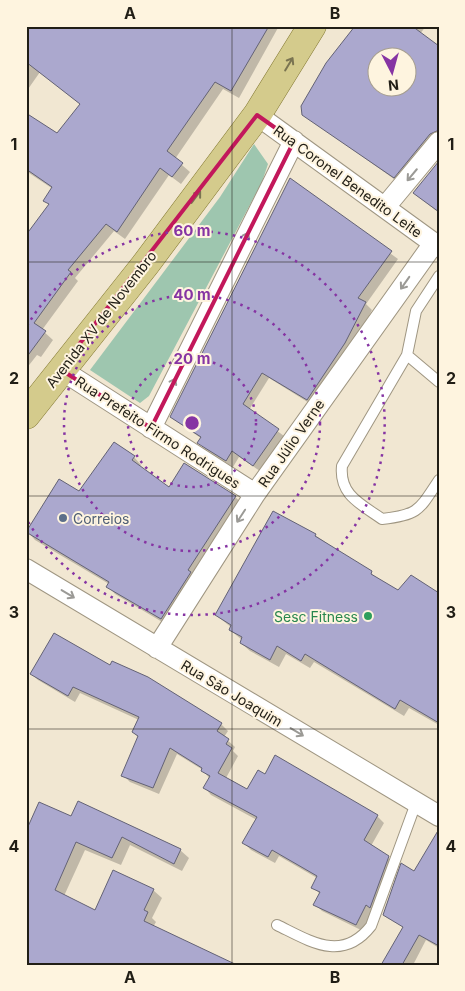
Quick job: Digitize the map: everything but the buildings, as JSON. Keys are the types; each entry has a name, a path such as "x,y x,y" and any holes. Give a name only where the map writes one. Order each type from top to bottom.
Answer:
{"main road":[{"name":"Avenida XV de Novembro","path":"26,415 60,369 145,265 257,115 312,26"}],"street":[{"name":"Rua Coronel Benedito Leite","path":"257,115 436,245"},
{"path":"151,428 294,142"},
{"path":"384,208 439,142"},
{"name":"Rua Júlio Verne","path":"157,648 255,494 436,245"},
{"name":"Rua Prefeito Firmo Rodrigues","path":"60,369 255,494"},
{"name":"Rua São Joaquim","path":"26,569 439,816"}],"lane":[{"path":"439,276 416,311 407,355 342,466 341,480 346,492 382,519 405,517 420,509 439,480"},
{"path":"407,355 439,382"},
{"path":"277,925 320,946 350,945 362,937 371,926 416,803"}],"highlighted area":[{"path":"257,115 294,141 151,428 60,369"}],"green space":[{"path":"254,144 268,164 262,182 149,396 140,403 90,370 220,197"}],"place":[{"name":"Correios","path":"63,518"},
{"name":"Sesc Fitness","path":"368,616"}]}
